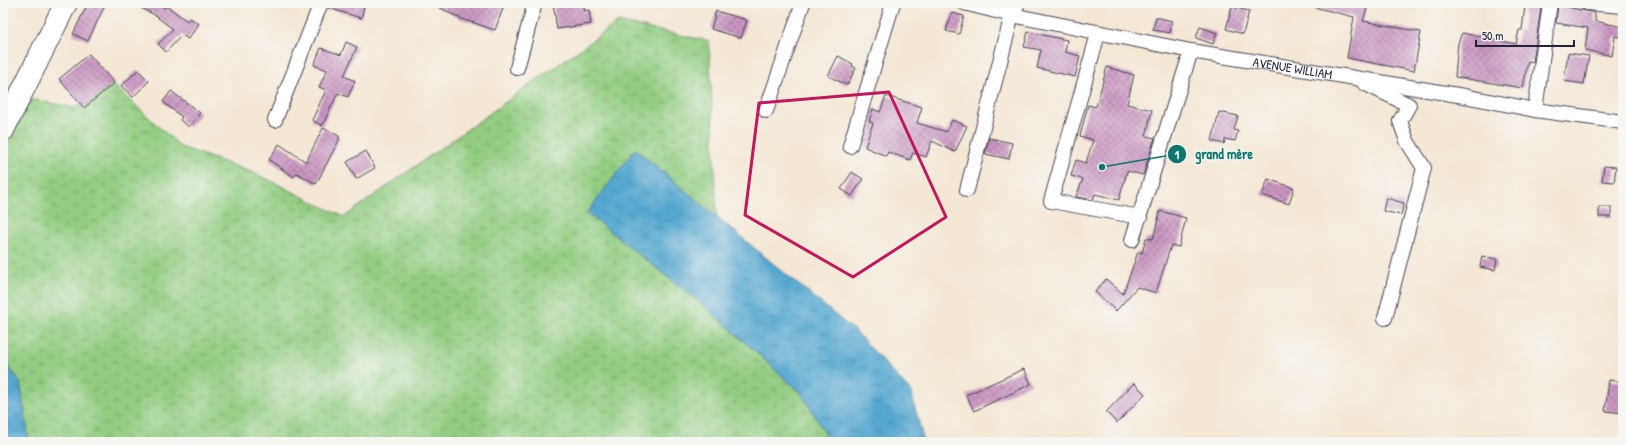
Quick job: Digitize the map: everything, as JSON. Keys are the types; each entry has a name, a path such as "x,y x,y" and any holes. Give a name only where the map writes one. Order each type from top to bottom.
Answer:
{"highway":[{"path":"3,130 66,3"}],"street":[{"path":"275,120 321,3"},
{"path":"516,68 535,3"},
{"path":"766,111 803,3"},
{"path":"850,146 894,3"},
{"name":"AVENUE WILLIAM","path":"964,3 1015,9 1098,34 1116,35 1191,51 1535,110 1623,122"},
{"path":"1535,110 1550,3"},
{"path":"1587,3 1623,6"},
{"path":"967,190 1015,9"},
{"path":"1098,34 1051,201 1140,217"},
{"path":"1132,240 1191,51"},
{"path":"1354,78 1409,105 1400,121 1407,141 1424,168 1385,318"}],"highlighted area":[{"path":"889,92 946,217 853,277 745,215 759,103"}],"green space":[{"path":"618,22 709,41 717,217 635,149 714,314 802,394 830,442 29,442 20,382 3,360 3,152 29,99 76,108 109,81 181,147 257,174 344,217"}],"water":[{"path":"635,149 857,333 911,392 924,442 830,442 802,394 714,314 587,213"},
{"path":"3,360 20,382 29,442 3,442"}],"building":[{"path":"88,3 106,3 88,41 73,34"},
{"path":"131,3 156,3 165,8 167,6 187,21 190,18 199,24 188,39 182,35 166,52 158,44 173,29 158,18 159,17"},
{"path":"329,3 365,3 361,18 328,8"},
{"path":"431,3 505,3 495,30 459,18"},
{"path":"553,3 585,3 584,11 589,10 591,24 557,29"},
{"path":"1315,3 1359,3 1368,5 1363,21 1421,32 1414,71 1347,58 1354,17 1314,7"},
{"path":"1558,5 1595,13 1595,21 1623,27 1623,38 1615,36 1612,56 1585,50 1588,28 1556,23"},
{"path":"1525,6 1541,8 1533,62 1528,61 1523,88 1455,77 1458,43 1462,33 1516,44 1519,30 1522,30"},
{"path":"1232,7 1249,11 1243,34 1226,29"},
{"path":"716,11 747,20 741,38 711,29"},
{"path":"952,13 964,16 959,34 946,31"},
{"path":"1156,17 1172,21 1170,33 1153,30"},
{"path":"1200,27 1217,33 1213,44 1196,38"},
{"path":"1028,32 1067,40 1065,52 1080,56 1075,77 1037,68 1041,50 1024,47"},
{"path":"346,42 357,47 344,76 355,81 348,97 338,93 322,126 312,120 326,90 319,87 327,70 314,65 321,48 341,55"},
{"path":"1568,53 1589,56 1584,84 1564,81"},
{"path":"89,54 114,83 84,108 59,79"},
{"path":"838,56 853,64 852,66 856,68 847,85 828,76"},
{"path":"1107,67 1134,75 1127,104 1152,110 1146,136 1155,138 1143,175 1127,171 1119,200 1095,194 1093,200 1076,197 1083,179 1071,176 1076,160 1086,163 1093,140 1080,136 1088,105 1096,107"},
{"path":"138,70 149,81 133,97 121,86"},
{"path":"171,91 200,113 189,127 180,120 182,117 163,102"},
{"path":"886,96 922,107 917,123 947,132 952,120 967,126 955,152 932,141 926,157 913,153 910,160 888,152 886,156 865,147 873,123 869,121 873,109 880,112"},
{"path":"1219,112 1238,116 1234,130 1238,131 1235,141 1225,139 1224,144 1212,141"},
{"path":"323,128 339,136 339,140 316,184 297,173 294,177 269,160 279,144 306,162"},
{"path":"989,138 1012,143 1009,159 985,154"},
{"path":"366,151 375,168 356,179 347,162"},
{"path":"1604,166 1616,167 1614,182 1602,181"},
{"path":"852,172 863,179 852,196 841,189"},
{"path":"1268,179 1294,188 1289,204 1262,195"},
{"path":"1386,198 1404,203 1401,215 1383,211"},
{"path":"1599,207 1611,207 1611,217 1599,217"},
{"path":"1160,211 1186,218 1179,247 1171,245 1156,293 1137,287 1116,311 1095,292 1106,279 1123,294 1138,252 1142,253 1146,238 1153,239"},
{"path":"1482,256 1497,259 1495,270 1480,267"},
{"path":"1024,369 1031,384 974,411 966,395"},
{"path":"1609,380 1623,382 1623,413 1605,411"},
{"path":"1134,383 1145,394 1117,423 1106,412"}],"place":[{"name":"grand mère","path":"1102,167"}]}
